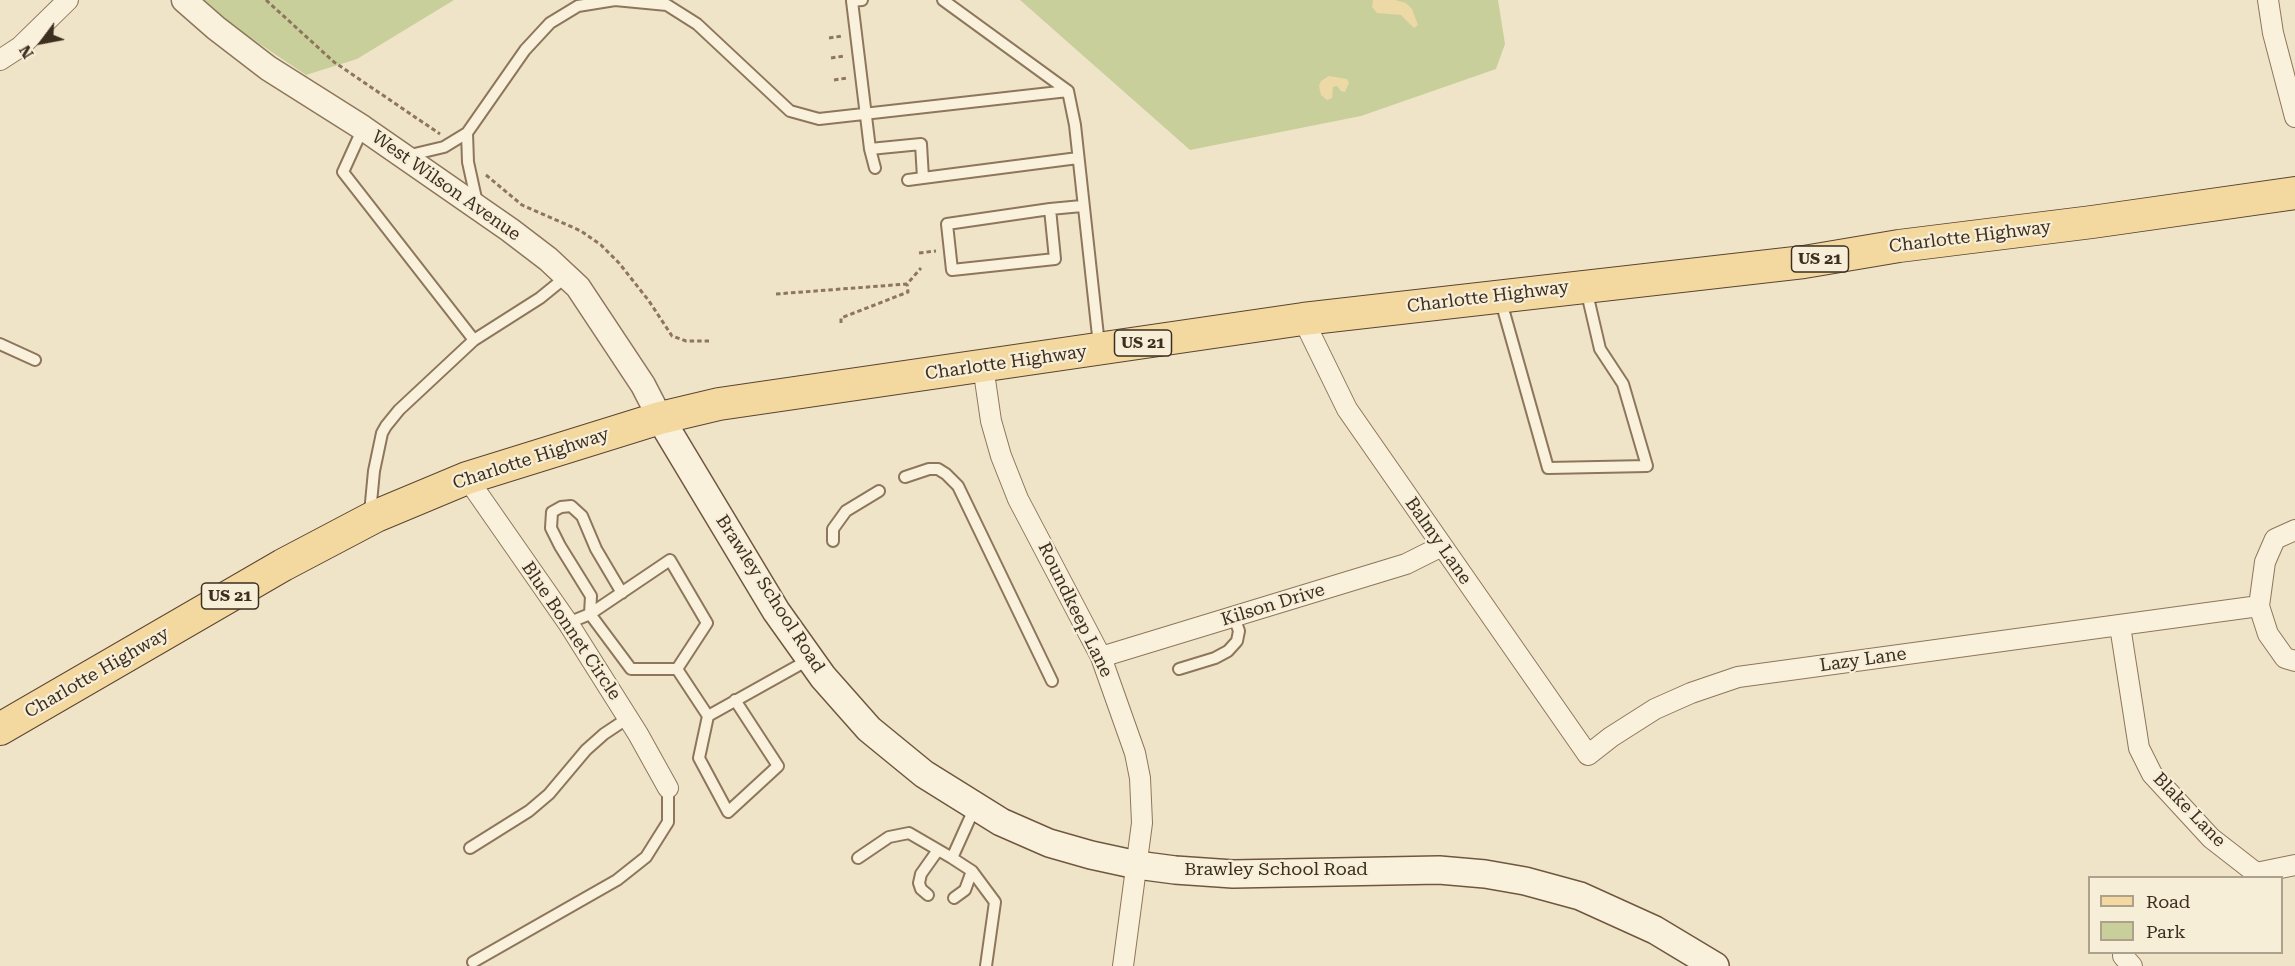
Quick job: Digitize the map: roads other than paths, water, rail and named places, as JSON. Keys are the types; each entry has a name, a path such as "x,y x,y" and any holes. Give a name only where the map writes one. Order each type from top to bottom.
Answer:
{"main road":[{"name":"Charlotte Highway","path":"0,729 266,574 369,519 467,478 660,418 719,404 1303,319 1804,262 1899,246 2295,193"},
{"name":"Brawley School Road","path":"660,418 776,611 823,677 869,729 924,774 1001,822 1050,843 1137,865 1233,874 1439,870 1485,874 1525,881 1580,896 1655,930 1715,966"}],"street":[{"path":"0,60 20,47 68,0"},
{"name":"West Wilson Avenue","path":"184,0 268,68 404,156 510,230 567,276 579,287 617,343 660,418"},
{"path":"2268,0 2273,33 2295,117"},
{"name":"Balmy Lane","path":"1303,319 1347,409 1588,755"},
{"name":"Roundkeep Lane","path":"983,366 991,421 1001,456 1018,499 1101,657 1128,729 1140,778 1142,823 1123,966"},
{"name":"Blue Bonnet Circle","path":"467,478 568,623 628,718 668,788"},
{"path":"2295,530 2275,539 2265,562 2259,606 2268,634 2285,658 2295,662"},
{"name":"Kilson Drive","path":"1101,657 1406,564 1442,546"},
{"name":"Lazy Lane","path":"1588,755 1611,736 1655,709 1690,693 1738,677 2259,606"},
{"name":"Blake Lane","path":"2120,626 2139,748 2152,774 2211,838 2256,873 2295,866"}],"lane":[{"path":"404,156 444,147 467,133 525,50 550,23 578,6 615,0 667,5 697,24 790,111 819,119 1068,91"},
{"path":"862,0 852,1 870,150 875,168"},
{"path":"943,0 1068,91 1075,125 1082,206 1100,349"},
{"path":"363,128 343,172 474,340"},
{"path":"467,133 468,162 478,208"},
{"path":"870,150 921,144 923,178"},
{"path":"908,180 1078,158"},
{"path":"1050,209 1055,259 952,270 946,224 1050,209 1082,206"},
{"path":"369,519 374,471 382,433 399,410 474,340 540,297 567,276"},
{"path":"1499,296 1548,468 1647,466 1623,384 1600,349 1585,286"},
{"path":"0,344 35,360"},
{"path":"905,477 929,469 938,469 958,486 1052,681"},
{"path":"833,541 833,529 846,511 879,491"},
{"path":"622,593 596,549 582,516 571,506 561,507 552,512 551,528 591,596 591,614 632,669 677,669"},
{"path":"568,623 591,614 670,560 707,623 677,669"},
{"path":"1179,669 1215,658 1228,651 1237,641 1239,631 1234,617"},
{"path":"708,716 810,658"},
{"path":"677,669 708,716 699,758 728,812 778,766 735,700"},
{"path":"470,849 529,811 549,794 586,750 604,734 628,718"},
{"path":"473,962 599,890 646,857 668,822 668,788"},
{"path":"952,858 975,807"},
{"path":"858,858 889,837 909,833 972,871 995,903 986,966"},
{"path":"928,895 921,889 919,883 921,874 938,850"},
{"path":"954,898 965,890 972,871"}]}
